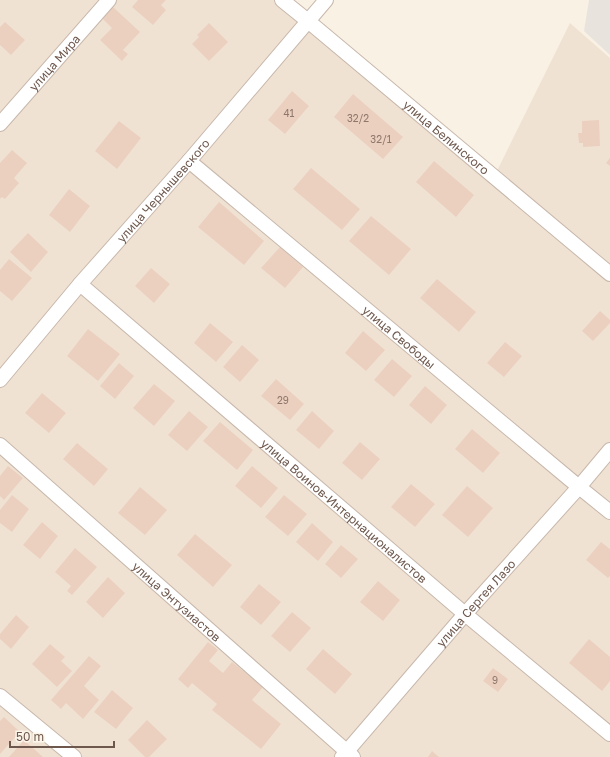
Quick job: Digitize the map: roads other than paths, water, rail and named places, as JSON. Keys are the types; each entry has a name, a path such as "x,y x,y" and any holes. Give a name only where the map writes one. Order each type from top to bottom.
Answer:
{"street":[{"name":"улица Мира","path":"0,124 109,0"},
{"name":"улица Белинского","path":"282,0 610,274"},
{"name":"улица Чернышевского","path":"0,380 80,284 189,161 326,0"},
{"name":"улица Свободы","path":"189,161 610,512"},
{"name":"улица Воинов-Интернационалистов","path":"80,284 465,614 610,734"},
{"name":"улица Энтузиастов","path":"0,445 347,755"},
{"name":"улица Сергея Лазо","path":"347,755 465,614 579,487 610,450"},
{"path":"0,696 74,757"}]}
